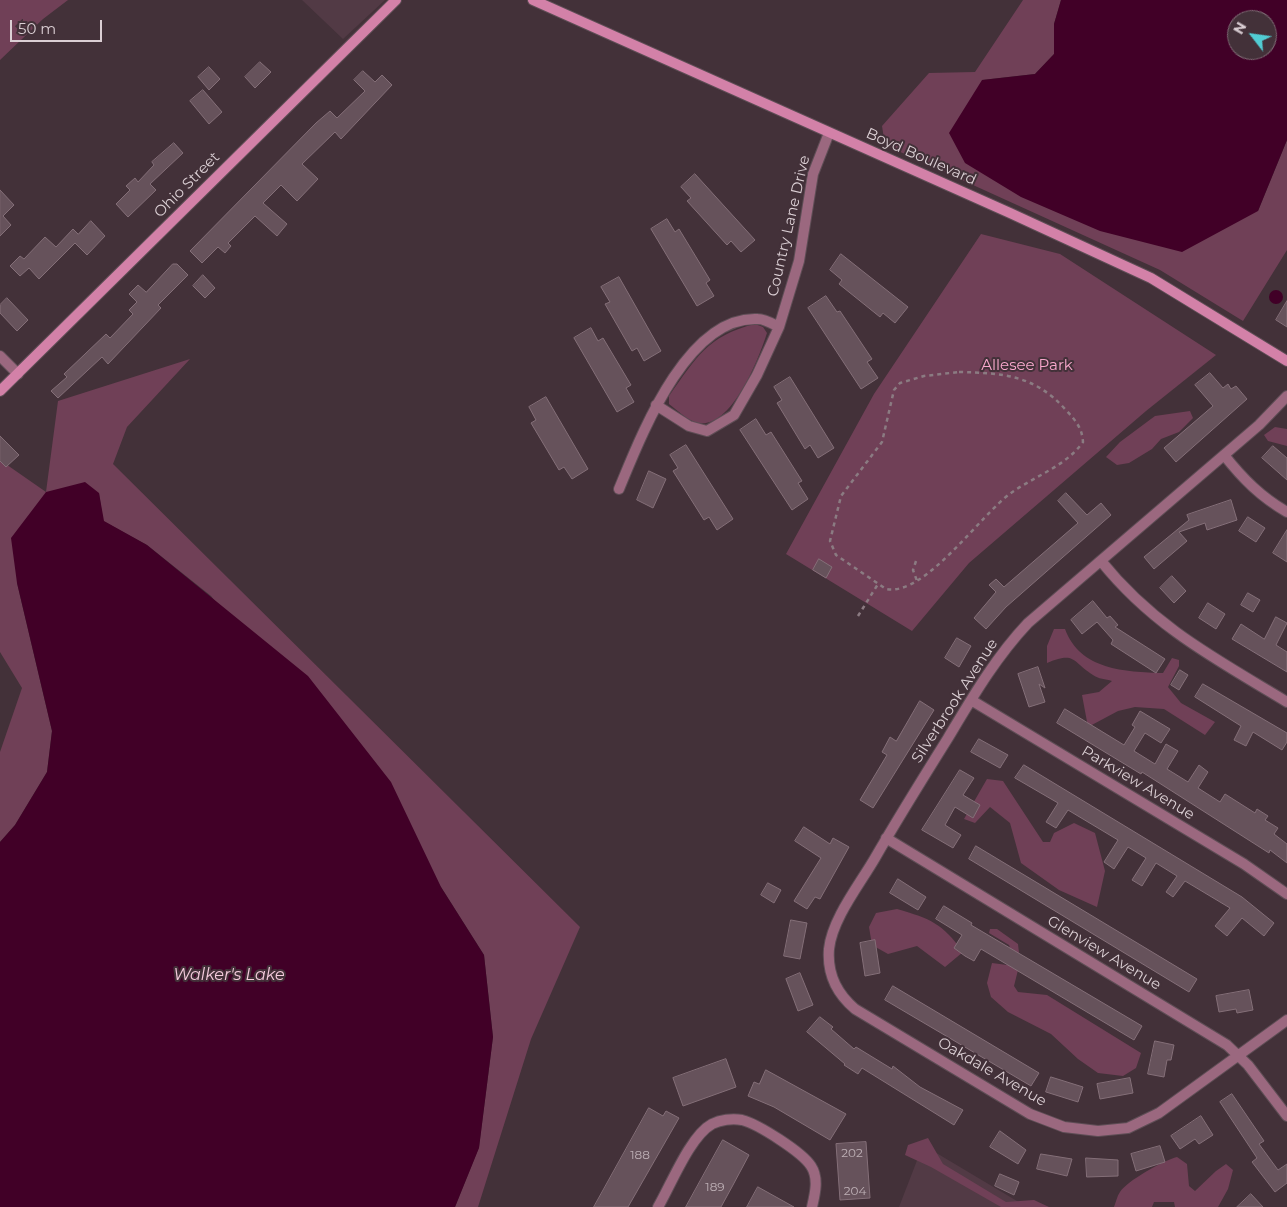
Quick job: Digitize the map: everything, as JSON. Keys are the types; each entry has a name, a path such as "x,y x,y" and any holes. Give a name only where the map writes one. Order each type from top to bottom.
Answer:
{"street":[{"name":"Ohio Street","path":"0,392 396,0"},
{"name":"Boyd Boulevard","path":"533,0 1151,278 1287,361"},
{"name":"Country Lane Drive","path":"656,405 689,426 707,431 734,415 757,375 779,327 799,261 813,174 829,133"},
{"path":"619,489 656,405 669,383 693,353 723,327 745,320 760,318 779,327"},
{"path":"0,356 18,374"},
{"name":"Silverbrook Avenue","path":"829,970 829,950 832,934 886,838 971,700 1012,640 1028,623 1260,424 1287,396"},
{"path":"1224,455 1241,476 1265,498 1287,512"},
{"path":"1101,561 1122,586 1179,636 1287,702"},
{"name":"Parkview Avenue","path":"971,700 1244,864 1287,894"},
{"name":"Glenview Avenue","path":"886,838 1212,1035 1238,1055 1287,1116"},
{"name":"Oakdale Avenue","path":"829,970 842,997 854,1009 1030,1114 1064,1127 1098,1131 1128,1128 1159,1113 1287,1020"},
{"path":"658,1207 693,1145 705,1129 724,1119 742,1120 799,1152 812,1167 816,1180 812,1207"}],"path":[{"path":"959,372 1018,378 1035,384 1056,400 1078,424 1083,442 1067,460 1009,494 945,558 917,581 895,590 878,584 836,555 830,540 841,496 882,442 894,390 900,383 924,376 959,372"},
{"path":"916,561 913,570 917,581"},
{"path":"858,616 878,584"}],"shaded area":[{"path":"302,0 385,0 343,39"},
{"path":"923,1145 1027,1207 899,1207"}],"green space":[{"path":"0,0 68,0 43,19 0,60"},
{"path":"1023,0 1061,0 1054,24 1054,54 1035,74 982,80 1258,211 1287,140 1287,250 1243,321 1160,270 885,145 882,126 929,73 975,72"},
{"name":"Allesee Park","path":"981,234 1060,254 1216,355 1146,411 969,563 912,631 786,554 874,394"},
{"path":"755,324 763,327 767,333 758,358 742,390 733,404 722,415 710,422 698,423 687,418 669,404 669,396 704,350 725,335"},
{"path":"190,359 127,427 113,464 580,927 531,1039 478,1207 455,1207 479,1147 493,1037 484,955 441,887 211,596 147,545 103,521 99,493 17,583 52,731 47,772 15,825 0,842 0,752 22,688 0,652 0,460 46,492 58,401"},
{"path":"1190,411 1193,418 1179,432 1161,439 1152,449 1129,463 1117,465 1106,457 1120,442 1155,416"},
{"path":"1275,427 1287,429 1287,446 1268,441 1264,435"},
{"path":"1054,629 1065,629 1072,643 1081,653 1105,666 1163,673 1172,658 1179,660 1179,666 1168,687 1181,703 1215,722 1205,735 1164,709 1135,707 1118,711 1088,727 1082,695 1099,692 1112,681 1095,676 1069,658 1047,663 1047,646"},
{"path":"987,779 1003,781 1043,842 1050,842 1054,833 1074,823 1095,833 1105,871 1097,907 1059,890 1021,863 1010,823 990,807 975,823 964,819"},
{"path":"897,909 935,923 949,934 963,952 945,967 917,946 888,954 872,945 869,927 876,913"},
{"path":"990,929 997,929 1018,944 1020,962 1014,986 1018,992 1047,995 1141,1053 1136,1068 1123,1076 1098,1073 1078,1059 1051,1034 1008,1012 991,997 987,983 992,963 1007,965 1014,958 1009,945 989,933"},
{"path":"928,1138 943,1164 1006,1202 1034,1200 1049,1207 1001,1207 931,1167 905,1155 908,1145"},
{"path":"1177,1157 1187,1164 1189,1186 1195,1191 1226,1164 1233,1170 1228,1189 1218,1207 1175,1207 1174,1202 1154,1202 1152,1207 1114,1207 1119,1194 1130,1182 1155,1166"}],"water":[{"path":"1061,0 1287,0 1287,140 1258,211 1182,252 1100,231 1021,197 965,163 949,133 982,80 1035,74 1054,54 1054,24"},
{"path":"1273,290 1279,290 1283,297 1279,304 1273,304 1269,300 1269,294"},
{"name":"Walker's Lake","path":"85,482 99,493 104,521 147,545 308,676 391,782 441,887 484,955 493,1037 479,1148 455,1207 0,1207 0,842 15,825 47,772 52,731 17,583 11,538 46,492"}],"building":[{"path":"260,62 271,72 255,88 245,77"},
{"path":"209,67 220,79 209,90 198,77"},
{"path":"363,71 375,82 382,75 392,85 341,139 335,132 302,164 318,179 297,201 281,185 263,203 287,224 277,236 255,216 228,243 231,246 225,253 218,247 202,263 190,251 316,123 330,111 337,118 365,91 354,80"},
{"path":"203,90 222,112 209,124 190,101"},
{"path":"174,143 183,153 150,184 156,190 128,217 116,204 130,190 126,186 135,178 138,182 154,165 152,162"},
{"path":"695,174 755,240 741,252 731,241 727,245 687,201 691,198 681,187"},
{"path":"0,190 14,205 3,216 11,225 0,236"},
{"path":"667,219 675,232 679,229 710,280 706,283 714,296 697,306 651,229"},
{"path":"91,221 105,236 87,255 75,243 39,279 29,268 20,276 10,266 20,256 24,259 45,237 56,247 73,229 78,234"},
{"path":"841,254 908,307 895,323 883,313 880,317 839,284 842,280 830,270"},
{"path":"173,264 177,264 188,275 158,305 161,308 108,364 102,357 58,398 51,391 67,377 64,374 106,334 110,338 133,314 129,310 137,302 129,294 138,285 146,292"},
{"path":"203,275 215,288 205,298 193,286"},
{"path":"619,277 661,351 644,361 637,348 632,351 605,304 610,302 601,287"},
{"path":"826,296 837,312 840,311 872,359 867,362 878,378 861,389 808,308"},
{"path":"7,298 28,320 17,331 0,313 0,305"},
{"path":"1287,301 1287,327 1276,320"},
{"path":"591,328 598,341 603,338 631,385 626,388 634,402 617,412 574,338"},
{"path":"1210,373 1223,388 1228,384 1231,389 1236,386 1247,399 1176,462 1164,448 1213,406 1195,385"},
{"path":"790,377 834,448 818,458 810,445 805,449 777,403 782,400 774,387"},
{"path":"546,397 588,469 572,479 564,467 559,470 531,423 536,420 529,407"},
{"path":"756,419 766,435 771,432 802,481 798,483 808,499 792,510 740,430"},
{"path":"0,436 19,455 6,467 0,461"},
{"path":"686,445 733,519 717,530 709,517 704,520 673,471 678,468 670,455"},
{"path":"1273,446 1287,458 1287,480 1262,458"},
{"path":"649,471 666,479 653,508 637,500"},
{"path":"1066,493 1087,515 1101,503 1111,515 1006,607 986,629 974,618 996,592 989,585 996,579 1004,587 1078,523 1058,501"},
{"path":"1231,500 1237,520 1207,530 1205,523 1179,532 1187,541 1154,569 1144,557 1189,520 1187,515"},
{"path":"1248,517 1265,528 1256,542 1239,531"},
{"path":"1287,530 1287,562 1273,553"},
{"path":"819,559 832,567 826,578 813,570"},
{"path":"1172,576 1186,591 1174,603 1160,588"},
{"path":"1248,593 1260,600 1253,612 1241,605"},
{"path":"1093,601 1107,618 1110,616 1118,625 1115,627 1165,659 1156,673 1111,644 1113,640 1097,622 1082,634 1071,620"},
{"path":"1208,603 1225,614 1216,629 1199,618"},
{"path":"1276,617 1287,623 1276,645 1287,652 1287,672 1232,639 1241,624 1264,639"},
{"path":"957,638 971,646 959,667 945,658"},
{"path":"1038,667 1045,688 1039,684 1045,702 1029,707 1018,674"},
{"path":"1180,670 1188,675 1179,690 1171,685"},
{"path":"1203,684 1287,733 1287,742 1282,750 1253,732 1246,746 1234,740 1241,726 1195,697"},
{"path":"920,701 934,710 873,808 860,800 887,755 882,752 890,737 896,741"},
{"path":"1065,709 1124,745 1135,727 1132,725 1140,711 1170,729 1161,743 1145,733 1134,751 1155,764 1166,744 1178,751 1167,769 1188,782 1199,765 1208,772 1198,788 1220,802 1225,794 1255,813 1257,809 1268,816 1265,820 1278,828 1274,834 1287,844 1287,863 1270,850 1269,853 1142,772 1141,774 1057,723"},
{"path":"979,739 1008,755 1000,768 971,752"},
{"path":"1024,765 1242,897 1274,923 1264,936 1242,918 1227,936 1215,926 1230,908 1185,881 1173,897 1166,892 1177,876 1156,863 1142,886 1132,880 1146,858 1128,847 1114,869 1104,862 1118,840 1068,810 1056,828 1046,822 1058,803 1015,778"},
{"path":"960,770 974,778 963,795 980,805 973,818 955,807 945,825 961,835 953,848 922,830"},
{"path":"804,827 830,844 833,838 849,847 820,899 815,897 807,909 794,901 821,858 795,841"},
{"path":"976,846 1197,979 1189,992 969,859"},
{"path":"898,879 926,897 918,910 890,893"},
{"path":"768,883 781,890 774,903 761,895"},
{"path":"944,906 972,923 971,925 1142,1026 1134,1040 981,949 974,961 965,956 954,948 962,935 936,919"},
{"path":"791,920 807,923 800,959 784,956"},
{"path":"875,940 880,973 865,976 860,943"},
{"path":"800,973 813,1005 798,1011 786,979"},
{"path":"893,986 1039,1073 1031,1086 885,1000"},
{"path":"1249,990 1253,1010 1237,1013 1236,1009 1219,1012 1216,996"},
{"path":"820,1017 833,1027 831,1029 854,1049 856,1047 892,1069 893,1066 920,1087 963,1110 954,1125 862,1068 858,1074 844,1065 807,1032"},
{"path":"1155,1041 1174,1045 1171,1060 1167,1060 1164,1077 1148,1074"},
{"path":"726,1059 736,1087 683,1106 673,1078"},
{"path":"766,1070 846,1114 830,1140 774,1107 748,1096 754,1082 759,1084"},
{"path":"1051,1077 1083,1087 1078,1102 1046,1092"},
{"path":"1130,1078 1133,1093 1100,1099 1097,1084"},
{"path":"1232,1094 1264,1141 1259,1144 1278,1170 1287,1164 1287,1183 1275,1192 1252,1162 1257,1158 1220,1102"},
{"path":"649,1108 663,1116 666,1111 679,1118 628,1207 594,1207"},
{"path":"1201,1116 1213,1135 1199,1144 1195,1139 1180,1149 1171,1136"},
{"path":"1000,1131 1026,1150 1018,1164 990,1147"},
{"path":"723,1140 749,1155 721,1207 686,1207"},
{"path":"866,1142 870,1198 840,1200 836,1144"},
{"path":"1160,1146 1165,1162 1136,1171 1131,1154"},
{"path":"1041,1154 1072,1159 1067,1176 1037,1169"},
{"path":"1086,1158 1118,1160 1118,1176 1087,1177"},
{"path":"1000,1174 1019,1182 1014,1195 995,1186"},
{"path":"758,1187 794,1207 747,1207"},
{"path":"1251,1194 1263,1207 1237,1207"}]}
